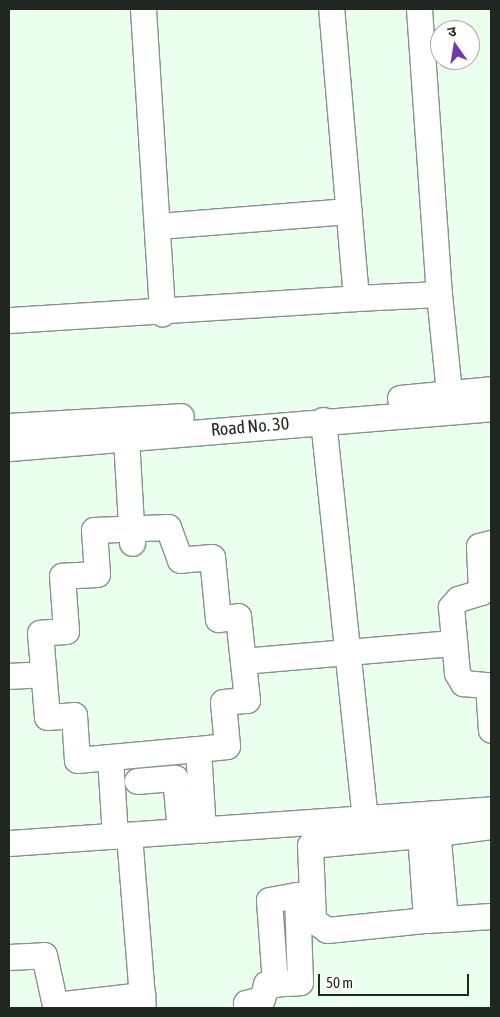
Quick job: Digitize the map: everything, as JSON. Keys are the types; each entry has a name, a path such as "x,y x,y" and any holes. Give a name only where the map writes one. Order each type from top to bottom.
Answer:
{"street":[{"path":"143,9 162,313"},
{"path":"331,9 356,298"},
{"path":"419,9 439,294 449,393"},
{"path":"158,226 348,211"},
{"path":"9,320 162,313 356,298 439,294"},
{"name":"Road No. 30","path":"9,426 491,389"},
{"name":"Road No. 30","path":"9,448 323,420 491,408"},
{"path":"323,420 365,818"},
{"path":"125,538 126,438"},
{"path":"125,538 148,530 168,527 180,560 212,557 218,619 238,616 247,700 223,702 227,746 77,760 74,715 47,717 43,674 40,633 66,631 62,576 97,574 94,530 125,538 163,540"},
{"path":"491,543 480,546 482,592 458,599 451,606 460,681 488,685 491,730"},
{"path":"243,661 454,643"},
{"path":"9,676 43,674"},
{"path":"192,830 198,749"},
{"path":"9,957 44,955 55,1005 142,1002 122,835 110,757"},
{"path":"137,781 175,778 192,830"},
{"path":"9,843 365,818 429,828 491,809"},
{"path":"246,1008 246,1003 262,999 266,984 300,982 294,823"},
{"path":"491,826 429,828 310,845 313,920 327,930 436,919 491,916"},
{"path":"429,828 436,919"}]}
